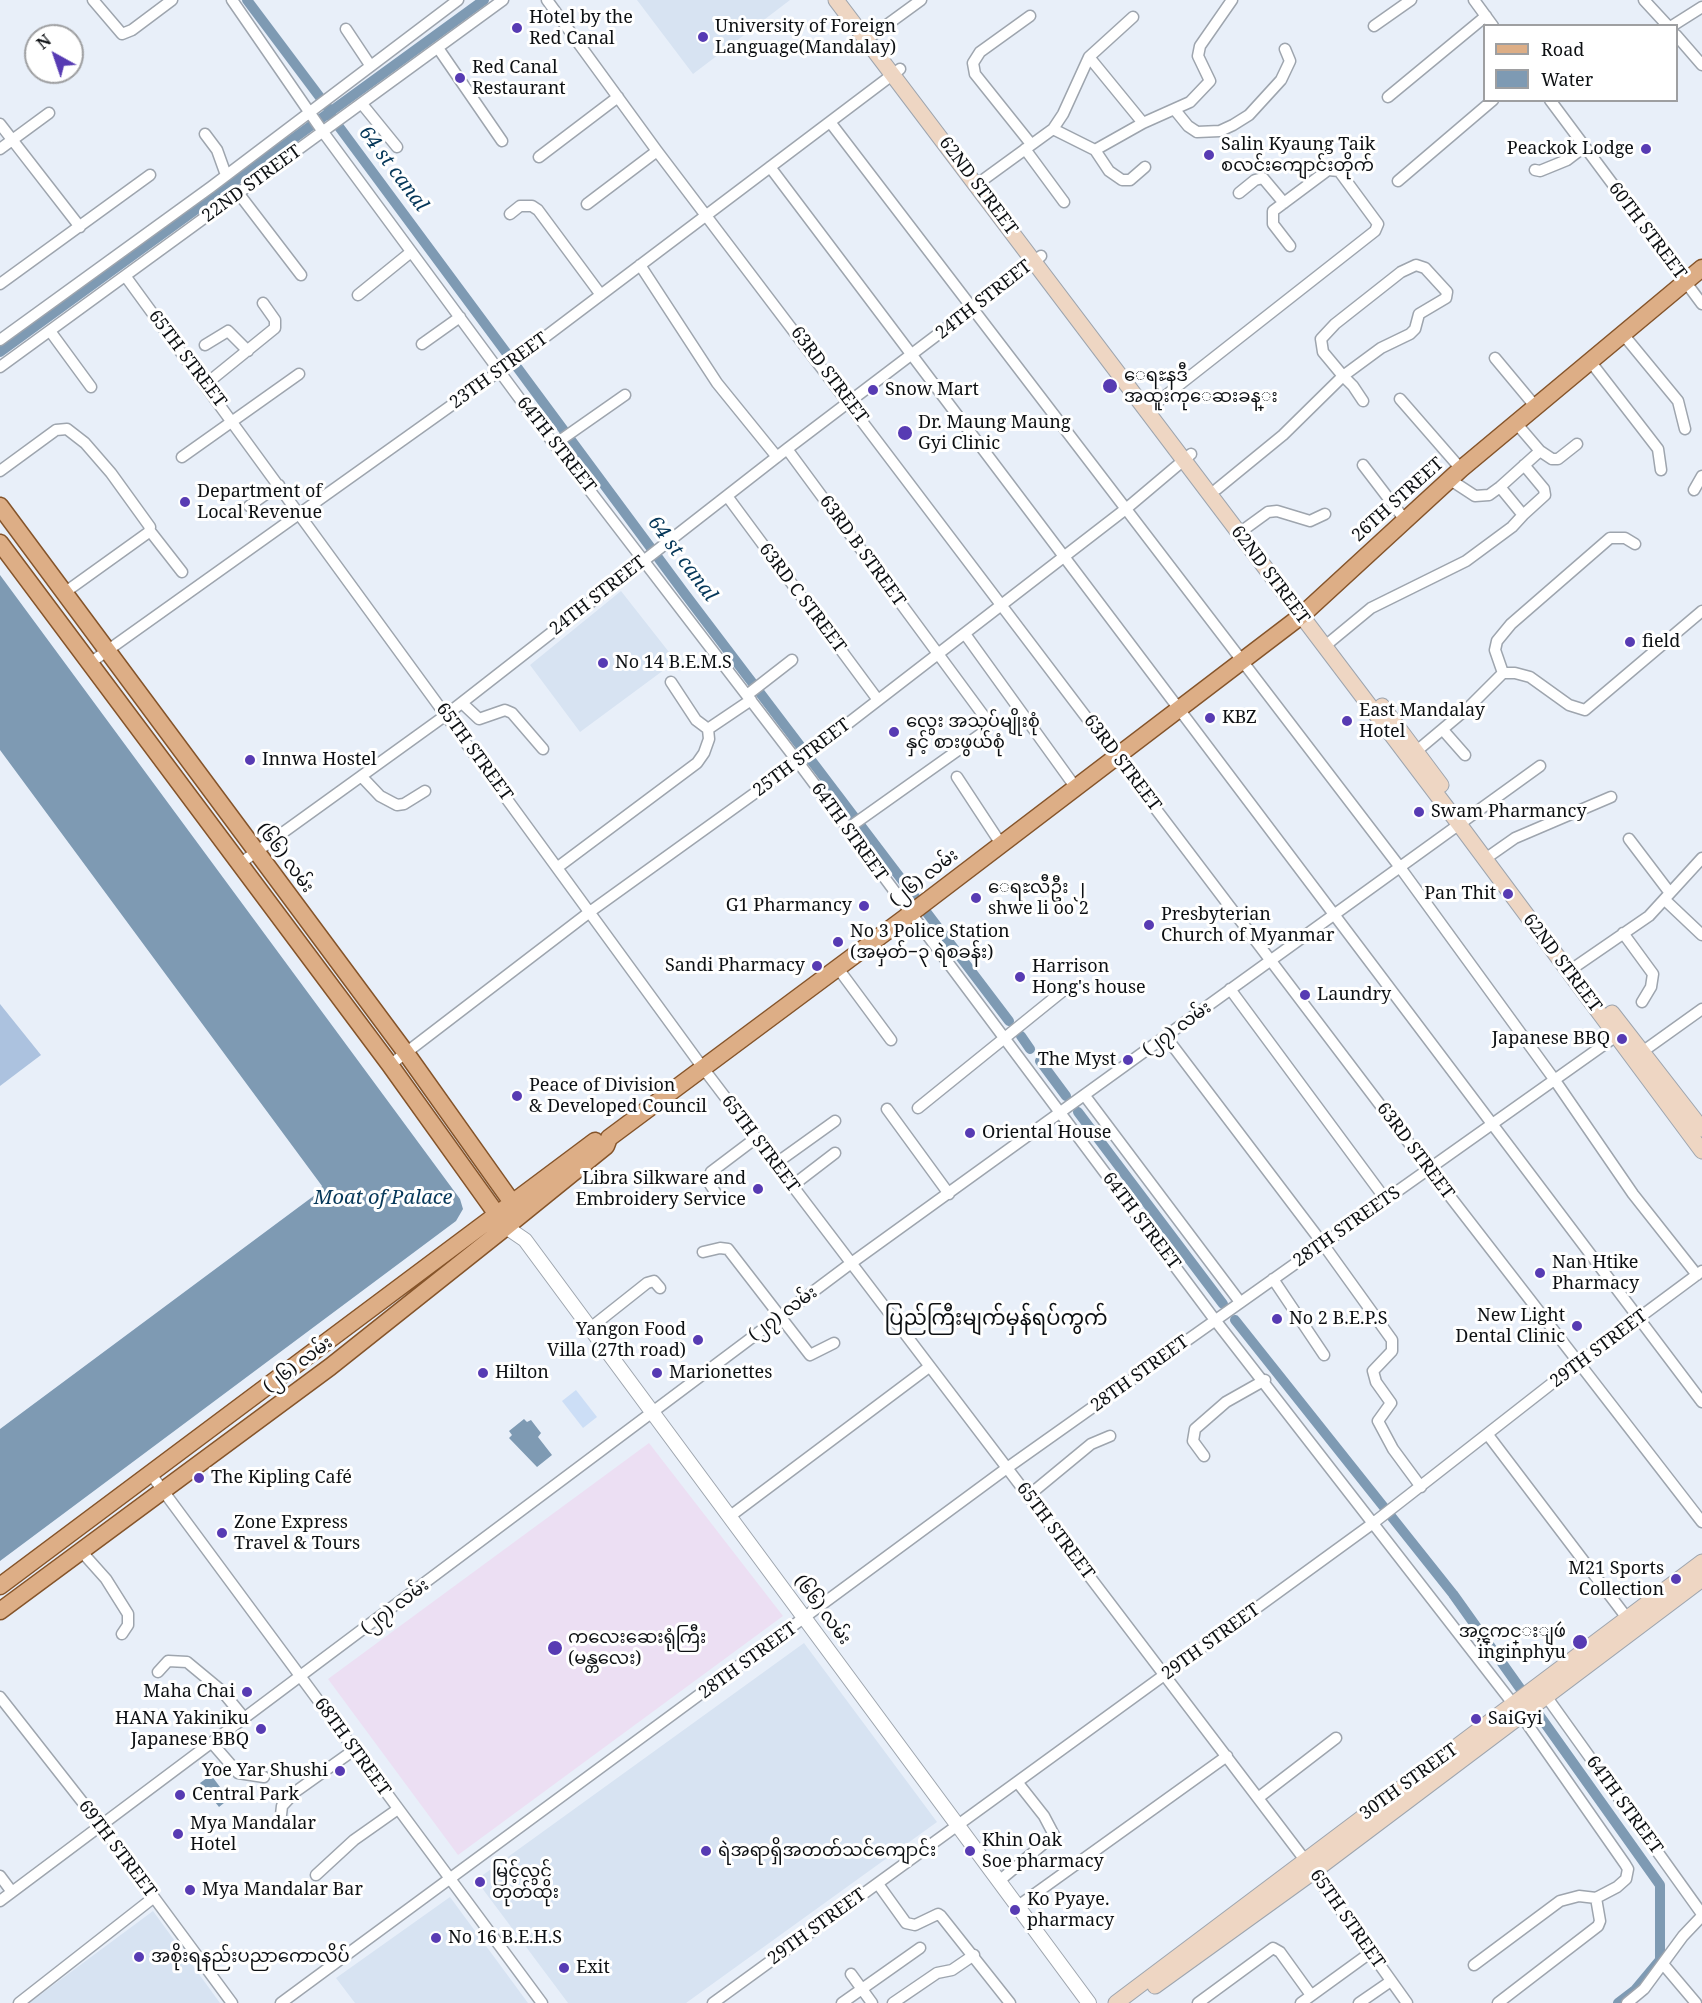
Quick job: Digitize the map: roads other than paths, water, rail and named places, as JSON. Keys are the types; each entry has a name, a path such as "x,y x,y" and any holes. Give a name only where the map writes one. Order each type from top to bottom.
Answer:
{"main road":[{"name":"62ND STREET","path":"836,0 897,72 1463,822 1573,968 1701,1148"},
{"name":"62ND STREET","path":"846,0 873,35 897,72"},
{"name":"26TH STREET","path":"1118,757 1304,613 1455,474 1702,268"},
{"name":"62ND STREET","path":"1187,456 1217,489 1304,613"},
{"name":"(၆၆) လမ်း","path":"0,506 406,1053 516,1209"},
{"name":"(၆၆) လမ်း","path":"0,543 238,865 390,1065 502,1221"},
{"name":"(၂၆) လမ်း","path":"0,1611 330,1366 599,1138 609,1138 1118,757"},
{"name":"62ND STREET","path":"1620,1033 1642,1052 1702,1129"},
{"name":"(၂၆) လမ်း","path":"0,1586 150,1473 502,1221"},
{"name":"30TH STREET","path":"1528,1703 1627,1618 1702,1562"},
{"name":"30TH STREET","path":"1116,2003 1210,1939 1528,1703 1702,1579"},
{"name":"30TH STREET","path":"1131,2003 1210,1939"}],"street":[{"path":"93,0 122,34 132,30 172,0"},
{"name":"64TH STREET","path":"232,0 316,108 324,130 460,317 508,365 752,693 804,757 917,907 1003,1038 1068,1109 1227,1311 1265,1380 1372,1524 1528,1703 1702,1915"},
{"name":"22ND STREET","path":"0,340 226,175 458,0"},
{"name":"22ND STREET","path":"0,367 502,0"},
{"name":"63RD STREET","path":"547,0 657,151 849,401 1270,960 1702,1522"},
{"path":"873,35 921,0"},
{"path":"1095,150 1143,123 1180,116 1210,81 1198,51 1232,0"},
{"path":"1374,26 1411,0"},
{"path":"1474,0 1492,24"},
{"path":"1644,0 1668,24"},
{"path":"1673,24 1702,7"},
{"path":"1030,16 980,52 973,63 975,74 1028,147 1064,202"},
{"path":"980,182 1053,129 1063,114 1089,57 1133,16"},
{"path":"1388,97 1486,16"},
{"path":"346,28 370,65"},
{"path":"1678,36 1702,65"},
{"path":"438,48 502,141"},
{"path":"1180,116 1197,132 1220,131 1249,115 1287,70 1290,61 1285,49"},
{"path":"1089,57 1143,123"},
{"name":"23TH STREET","path":"90,663 508,365 897,72"},
{"path":"539,157 618,97"},
{"path":"1398,181 1491,102"},
{"name":"60TH STREET","path":"1551,102 1702,304"},
{"path":"362,104 396,147"},
{"path":"0,149 13,142 49,112"},
{"path":"830,122 1399,866 1554,1079 1633,1194 1701,1273"},
{"path":"0,124 80,227"},
{"path":"1053,129 1095,150 1110,172 1122,180 1130,180 1145,166"},
{"path":"205,134 217,150 226,175"},
{"path":"1535,170 1540,171 1567,160 1584,147"},
{"path":"587,204 657,151"},
{"path":"770,167 1702,1402"},
{"path":"1150,408 1375,231 1378,224 1339,171 1325,171 1273,211 1271,219 1290,246"},
{"path":"0,284 150,175"},
{"path":"1239,194 1255,180 1263,178 1284,203"},
{"path":"239,194 301,275"},
{"path":"510,214 520,206 532,206 538,210 601,295"},
{"path":"358,295 411,252"},
{"name":"24TH STREET","path":"238,865 462,703 849,401 1037,259"},
{"path":"640,265 712,375 777,457"},
{"path":"1217,489 1283,435 1343,376 1381,348 1410,334 1415,329 1419,314 1446,298 1447,292 1425,268 1416,265 1401,272 1321,339 1323,351 1343,376 1363,401"},
{"name":"65TH STREET","path":"126,277 591,911 703,1068 850,1264 1227,1756 1407,2003"},
{"path":"206,384 248,351 276,325 263,303"},
{"path":"422,344 460,317"},
{"path":"50,331 91,387"},
{"path":"205,345 228,331 248,351"},
{"path":"1622,333 1678,401 1684,429"},
{"path":"1495,358 1535,406"},
{"path":"1590,361 1658,449 1661,470"},
{"path":"182,457 299,374"},
{"path":"562,438 625,395"},
{"path":"1400,399 1455,474 1475,496 1488,495 1500,487 1540,451"},
{"path":"1516,423 1540,451 1552,459 1558,459 1577,444"},
{"path":"0,471 56,430 68,429 77,435 111,473 150,531 182,572"},
{"name":"63RD B STREET","path":"787,449 938,654 988,726 854,824"},
{"name":"25TH STREET","path":"390,1065 591,911 804,757 1003,605 1127,508 1187,456"},
{"path":"1363,465 1405,520"},
{"path":"1328,643 1371,608 1466,561 1495,540 1523,515 1545,495 1544,489 1524,465"},
{"path":"1694,489 1702,476"},
{"path":"249,506 279,485"},
{"path":"1500,487 1523,515"},
{"name":"63RD C STREET","path":"726,496 878,700"},
{"path":"1246,528 1268,512 1277,511 1310,521 1325,514"},
{"path":"64,593 150,531"},
{"path":"1503,673 1495,650 1497,641 1511,624 1610,538 1625,537 1635,544"},
{"path":"1412,755 1443,730 1503,673 1530,677 1569,705 1585,710 1702,611"},
{"path":"965,634 1076,788"},
{"path":"708,729 792,660"},
{"path":"558,867 697,763 704,753 709,739 708,729 696,720 671,682"},
{"path":"462,703 479,719 506,710 512,713 543,749"},
{"path":"1443,730 1465,755"},
{"name":"(၂၇) လမ်း","path":"0,1901 102,1827 471,1550 650,1412 850,1264 1068,1109 1399,866 1540,766"},
{"path":"362,777 380,796 397,805 404,804 425,791"},
{"path":"957,777 1001,844"},
{"path":"1488,857 1515,838 1611,797"},
{"path":"1629,839 1667,897 1702,935"},
{"path":"1573,968 1649,915 1702,858"},
{"path":"1623,933 1653,974 1654,979 1642,1002"},
{"path":"837,967 891,1040"},
{"path":"1230,989 1386,1200"},
{"path":"918,1108 1064,990"},
{"path":"1642,1052 1702,1009"},
{"name":"28TH STREETS","path":"1227,1311 1620,1033"},
{"path":"1166,1037 1323,1244 1392,1340 1392,1350 1373,1371 1376,1382 1391,1403 1378,1421 1393,1449 1421,1487"},
{"path":"1085,1096 1227,1311"},
{"path":"887,1109 949,1194"},
{"path":"775,1164 835,1121"},
{"path":"717,1195 708,1181 711,1172 756,1138"},
{"path":"792,1186 835,1153"},
{"name":"(၆၆) လမ်း","path":"516,1209 525,1240"},
{"name":"(၆၆) လမ်း","path":"502,1221 525,1240 1089,2003"},
{"path":"703,1252 724,1247 728,1249 810,1355 834,1343"},
{"name":"29TH STREET","path":"712,2003 1166,1676 1387,1513 1578,1363 1640,1320 1701,1273"},
{"path":"1273,1279 1324,1354"},
{"path":"589,1329 647,1283 654,1281 660,1287"},
{"name":"28TH STREET","path":"281,2003 1007,1468 1227,1311"},
{"path":"729,1517 930,1367"},
{"path":"1204,1456 1193,1441 1195,1429 1226,1401 1265,1380"},
{"path":"1488,1435 1627,1618"},
{"path":"1028,1496 1091,1444 1110,1436"},
{"name":"68TH STREET","path":"150,1473 542,2003"},
{"path":"81,1551 106,1579 128,1614 128,1625 122,1634"},
{"path":"158,1672 168,1661 187,1662 222,1691 245,1719"},
{"name":"69TH STREET","path":"0,1697 102,1827 232,2003"},
{"path":"1474,1965 1560,1901 1579,1896 1596,1898 1626,1879 1628,1869 1528,1703"},
{"path":"1258,1798 1336,1738"},
{"path":"213,1743 238,1773 264,1777"},
{"path":"281,1815 282,1806 296,1792 354,1750"},
{"path":"1018,1906 1227,1756"},
{"path":"999,1881 1054,1835 1039,1808 1018,1783"},
{"path":"316,1875 354,1840 398,1809"},
{"path":"0,1876 12,1892"},
{"path":"878,1884 906,1923 915,1925 938,1914 974,1955 1010,2003"},
{"path":"19,2003 153,1898"},
{"path":"1498,2003 1598,1926 1600,1921 1596,1898"},
{"path":"1628,2003 1644,1989 1683,1936 1702,1915"},
{"path":"842,2003 920,1948"},
{"path":"1198,2003 1273,1948 1280,1952 1311,1995"},
{"path":"1301,2003 1370,1953"},
{"path":"894,2003 936,1973 952,1970 974,1955"},
{"path":"1663,1964 1696,2003"},
{"path":"851,1974 872,2003"},
{"path":"1359,2003 1391,1981"}],"water":[{"name":"Moat of Palace","path":"0,575 460,1199 463,1209 456,1221 0,1561 0,1429 319,1192 322,1186 0,750"},
{"path":"524,1419 527,1422 531,1420 541,1433 538,1437 552,1455 537,1467 509,1438 512,1435 509,1431"},
{"path":"211,1775 229,1799 219,1807 200,1783"}],"waterway":[{"name":"64 st canal","path":"247,0 328,108"},
{"path":"0,352 484,0"},
{"name":"64 st canal","path":"331,116 685,594 1009,1021"},
{"path":"1021,1036 1030,1049"},
{"path":"1040,1061 1066,1096"},
{"path":"1078,1112 1223,1304"},
{"path":"1235,1320 1453,1594 1660,1885 1660,1960 1635,1990 1618,2003"}],"place":[{"name":"Hotel by the Red Canal","path":"517,28"},
{"name":"University of Foreign Language(Mandalay)","path":"703,37"},
{"name":"Red Canal Restaurant","path":"460,78"},
{"name":"Peackok Lodge","path":"1646,149"},
{"name":"Salin Kyaung Taik စလင်းကျောင်းတိုက်","path":"1209,155"},
{"name":"ေရႊနဒီ အထူးကုေဆးခန္း","path":"1110,386"},
{"name":"Snow Mart","path":"873,390"},
{"name":"Dr. Maung Maung Gyi Clinic","path":"905,433"},
{"name":"Department of Local Revenue","path":"185,502"},
{"name":"field","path":"1630,642"},
{"name":"No 14 B.E.M.S","path":"603,663"},
{"name":"KBZ","path":"1210,718"},
{"name":"East Mandalay Hotel","path":"1347,721"},
{"name":"လွေး အသုပ်မျိုးစုံ နှင့် စားဖွယ်စုံ","path":"894,732"},
{"name":"Innwa Hostel","path":"250,760"},
{"name":"Swam Pharmancy","path":"1419,812"},
{"name":"Pan Thit","path":"1508,894"},
{"name":"ေရႊလီဦး ၂ shwe li oo 2","path":"976,898"},
{"name":"G1 Pharmancy","path":"864,906"},
{"name":"Presbyterian Church of Myanmar","path":"1149,925"},
{"name":"No 3 Police Station (အမှတ်−၃ ရဲစခန်း)","path":"838,942"},
{"name":"Sandi Pharmacy","path":"817,966"},
{"name":"Harrison Hong's house","path":"1020,977"},
{"name":"Laundry","path":"1305,995"},
{"name":"Japanese BBQ","path":"1622,1039"},
{"name":"The Myst","path":"1128,1060"},
{"name":"Peace of Division & Developed Council","path":"517,1096"},
{"name":"Oriental House","path":"970,1133"},
{"name":"Libra Silkware and Embroidery Service","path":"758,1189"},
{"name":"Nan Htike Pharmacy","path":"1540,1273"},
{"name":"No 2 B.E.P.S","path":"1277,1319"},
{"name":"New Light Dental Clinic","path":"1577,1326"},
{"name":"Yangon Food Villa (27th road)","path":"698,1340"},
{"name":"Hilton","path":"483,1373"},
{"name":"Marionettes","path":"657,1373"},
{"name":"The Kipling Café","path":"199,1478"},
{"name":"Zone Express Travel & Tours","path":"222,1533"},
{"name":"M21 Sports Collection","path":"1676,1579"},
{"name":"အင္ၾကင္းျဖဴ inginphyu","path":"1580,1642"},
{"name":"ကလေးဆေးရုံကြီး (မန္တလေး)","path":"555,1648"},
{"name":"Maha Chai","path":"247,1692"},
{"name":"SaiGyi","path":"1476,1719"},
{"name":"HANA Yakiniku Japanese BBQ","path":"261,1729"},
{"name":"Yoe Yar Shushi","path":"340,1771"},
{"name":"Central Park","path":"180,1795"},
{"name":"Mya Mandalar Hotel","path":"178,1834"},
{"name":"ရဲအရာရှိအတတ်သင်ကျောင်း","path":"706,1851"},
{"name":"Khin Oak Soe pharmacy","path":"970,1851"},
{"name":"မြင့်လွင် တုတ်ထိုး","path":"480,1882"},
{"name":"Mya Mandalar Bar","path":"190,1890"},
{"name":"Ko Pyaye. pharmacy","path":"1015,1910"},
{"name":"No 16 B.E.H.S","path":"436,1938"},
{"name":"အစိုးရနည်းပညာကောလိပ်","path":"139,1957"},
{"name":"Exit","path":"564,1968"}],"district":[{"name":"ပြည်ကြီးမျက်မှန်ရပ်ကွက်","path":"996,1319"}]}
